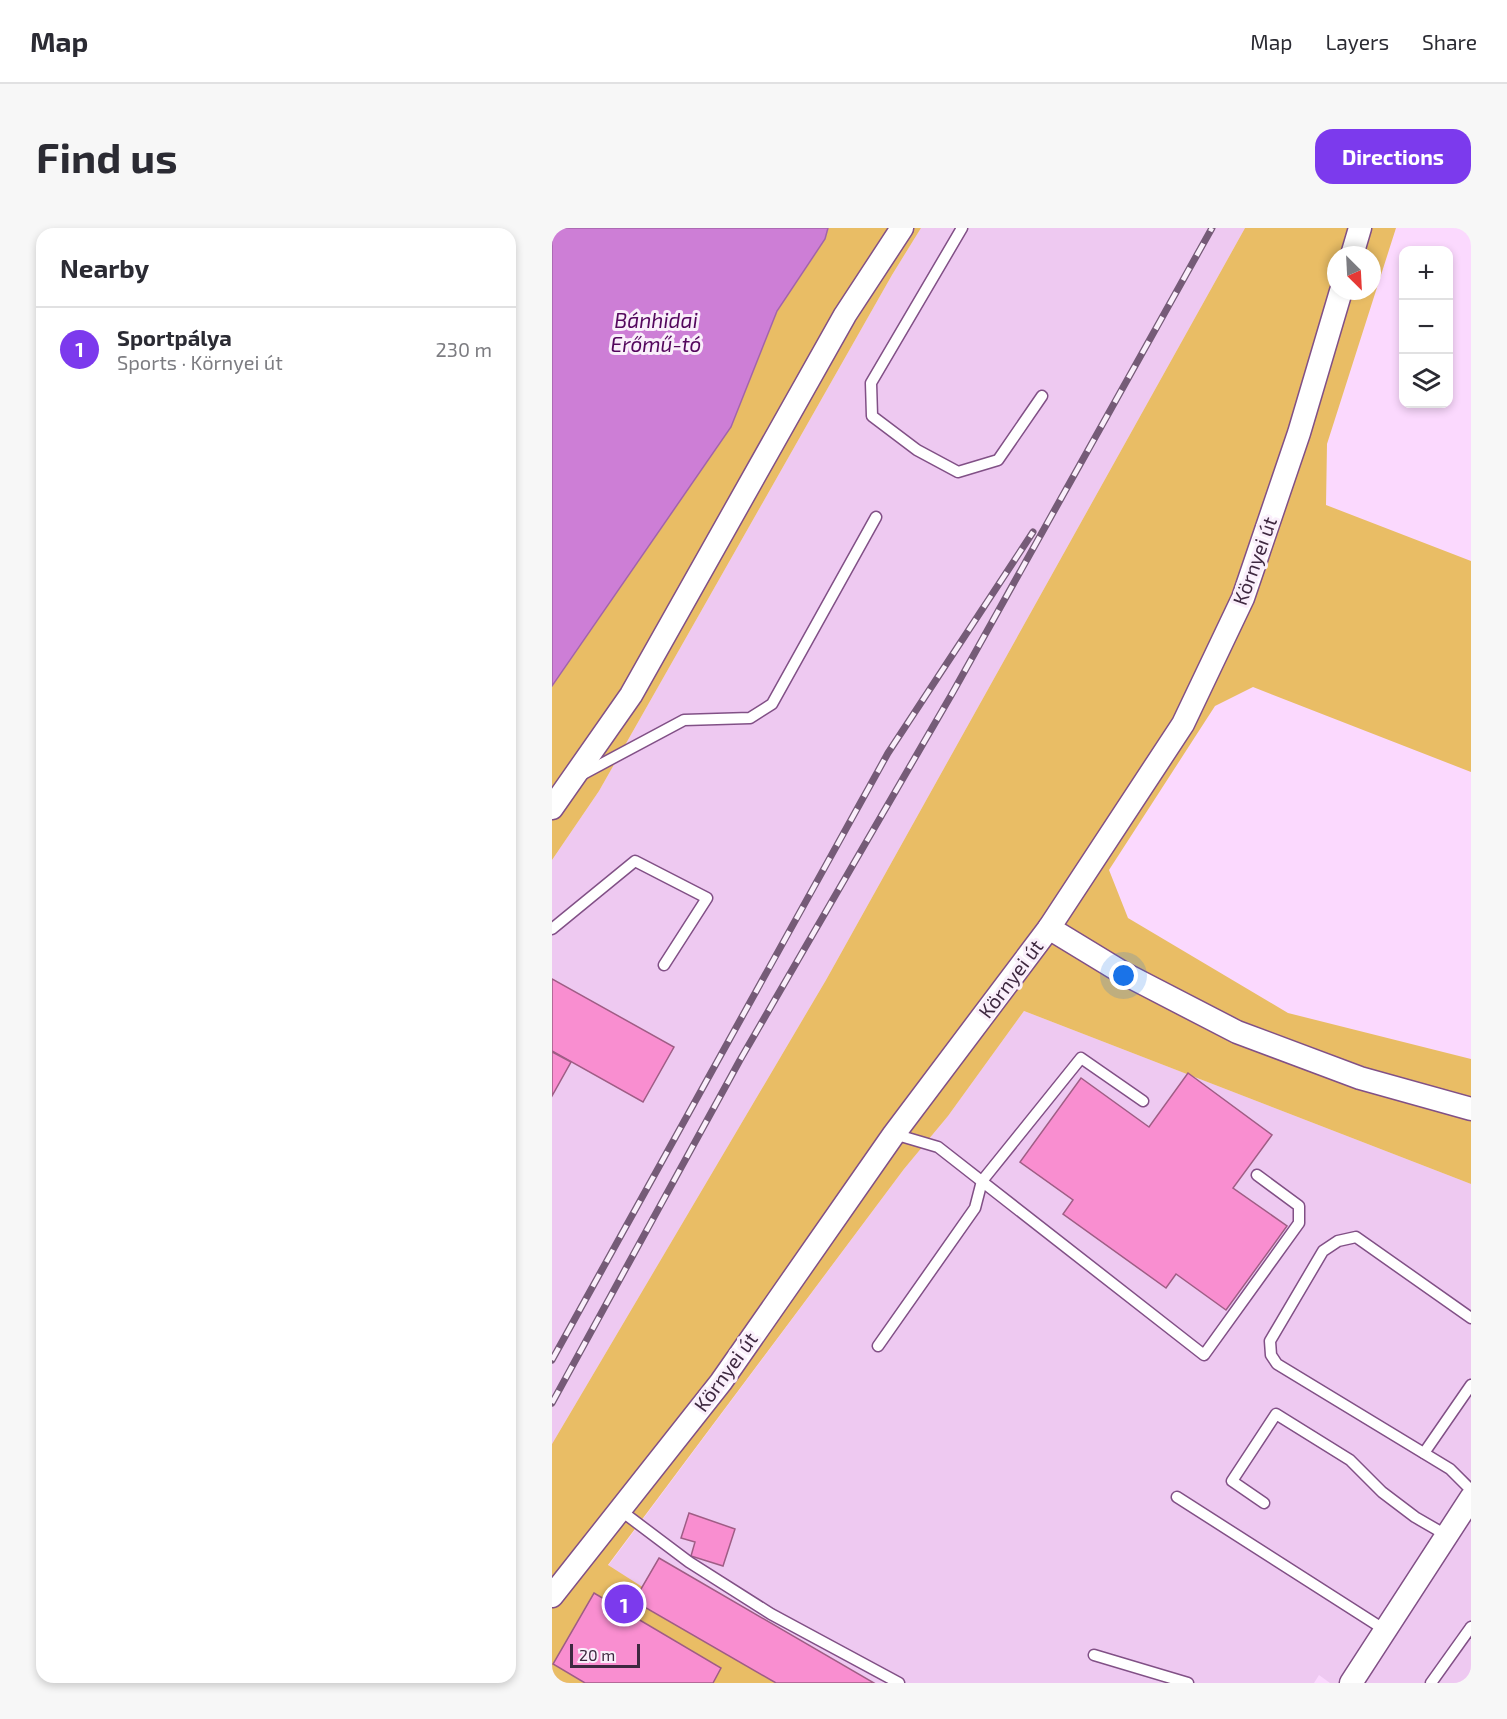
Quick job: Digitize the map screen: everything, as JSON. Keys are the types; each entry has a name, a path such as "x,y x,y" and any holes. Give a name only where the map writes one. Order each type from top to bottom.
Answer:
{"street":[{"path":"552,808 631,695 845,315 903,228"},
{"path":"1355,246 1360,228"},
{"name":"Környei út","path":"552,1596 721,1382 894,1134 1049,928 1183,724 1243,598 1299,433 1338,300"},
{"path":"1049,928 1124,973 1237,1032 1360,1078 1471,1108"},
{"path":"1357,1681 1385,1630 1471,1498"}],"lane":[{"path":"962,228 871,383 872,416 917,450 958,472 998,460 1042,396"},
{"path":"572,780 684,720 750,717 772,704 876,518"},
{"path":"552,929 635,861 707,898 664,965"},
{"path":"878,1346 975,1208 982,1181 1081,1058 1143,1101"},
{"path":"894,1134 938,1147 1204,1355 1299,1223 1299,1206 1257,1175"},
{"path":"1471,1318 1356,1237 1338,1241 1323,1251 1270,1341 1271,1355 1277,1364 1450,1469 1471,1490"},
{"path":"1424,1453 1471,1385"},
{"path":"1264,1503 1232,1481 1276,1414 1350,1460 1382,1492 1446,1535"},
{"path":"1177,1497 1385,1630"},
{"path":"620,1510 689,1562 771,1614 900,1683"},
{"path":"1431,1683 1471,1627"},
{"path":"1094,1655 1188,1683"}],"shaded area":[{"path":"828,228 921,228 892,275 599,791 552,860 552,686 731,427 777,311 825,239"},
{"path":"921,228 1245,228 826,980 552,1444 552,860 599,791 892,275"},
{"path":"1245,228 1396,228 1381,275 1381,246 1327,246 1327,300 1373,300 1327,444 1326,505 1471,561 1471,772 1253,687 1215,706 1109,870 1128,918 1288,1013 1471,1059 1471,1184 1024,1011 948,1116 904,1169 608,1565 793,1683 552,1683 552,1444 826,980"},
{"path":"1024,1011 1471,1184 1471,1683 1330,1683 1319,1675 1314,1683 793,1683 608,1566 904,1169 948,1116"}],"water":[{"name":"Bánhidai Erőmű-tó","path":"552,228 828,228 825,239 777,311 731,427 552,686"}],"building":[{"path":"552,979 674,1047 643,1102 552,1051"},
{"path":"552,1052 571,1062 552,1096"},
{"path":"1188,1073 1272,1135 1233,1188 1287,1226 1226,1310 1176,1274 1166,1288 1063,1214 1073,1200 1020,1162 1081,1078 1149,1127"},
{"path":"689,1513 735,1529 723,1566 691,1556 695,1542 681,1538"},
{"path":"659,1558 874,1683 776,1683 634,1601"},
{"path":"594,1593 721,1668 713,1683 585,1683 553,1664"}],"railway":[{"path":"552,1403 740,1060 953,692 1212,228"},
{"path":"552,1360 888,753 1033,532"}],"place":[{"name":"Sportpálya","path":"624,1604"}]}
